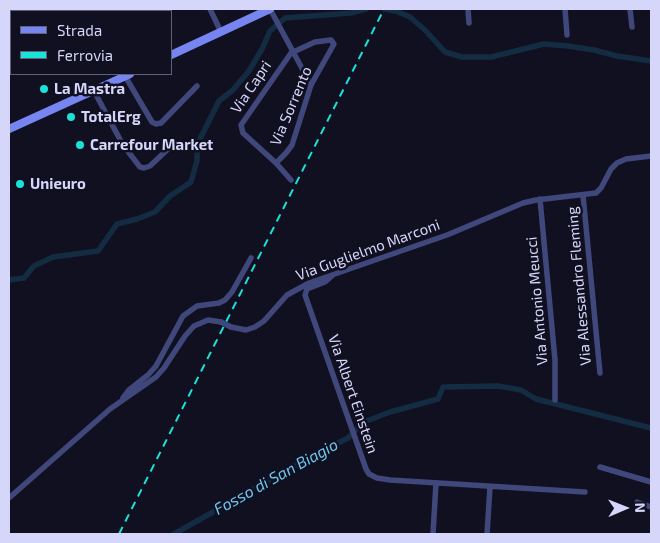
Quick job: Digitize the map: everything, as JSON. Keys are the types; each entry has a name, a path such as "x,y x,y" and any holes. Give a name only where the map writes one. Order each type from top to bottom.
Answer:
{"street":[{"path":"210,9 221,32"},
{"path":"172,55 270,9 311,85"},
{"path":"468,9 469,23"},
{"path":"564,9 567,34"},
{"path":"630,9 632,27"},
{"name":"Via Sorrento","path":"276,164 292,145 311,85 333,42 328,40 316,42 292,51"},
{"name":"Via Capri","path":"291,180 242,132 240,125 292,51"},
{"path":"9,129 128,75 152,122 156,124 161,123 197,86"},
{"path":"94,91 123,146 140,167 146,168 150,166 168,149"},
{"name":"Via Guglielmo Marconi","path":"9,498 110,409 160,373 188,332 195,325 208,320 222,322 243,330 254,328 289,293 304,285 453,233 523,202 599,192 611,169 619,162 626,159 651,156"},
{"name":"Via Alessandro Fleming","path":"583,195 600,374"},
{"name":"Via Antonio Meucci","path":"540,199 555,356 555,400"},
{"path":"122,400 129,390 156,366 183,316 197,306 221,303 227,299 251,258"},
{"name":"Via Albert Einstein","path":"334,273 325,282 306,290 305,294 366,469 371,476 381,479 585,492"},
{"path":"600,468 651,482"},
{"path":"432,534 436,483"},
{"path":"487,534 490,487"},
{"path":"636,502 651,507"}],"waterway":[{"path":"9,280 24,278 34,266 53,257 98,251 117,224 155,212 170,196 191,182 197,161 197,145 219,101 233,90 249,71 270,31 285,18 351,13 366,9"},
{"path":"384,9 396,11 410,17 445,52 462,57 491,57 544,44 594,50 617,56 651,61"},
{"name":"Fosso di San Biagio","path":"356,430 364,422 390,412 438,399 443,387 498,386 521,390 536,399 651,428"},
{"name":"Fosso di San Biagio","path":"174,534 305,460 348,438 352,434"}],"railway":[{"path":"119,534 384,9"}],"place":[{"name":"La Mastra","path":"44,89"},
{"name":"TotalErg","path":"71,117"},
{"name":"Carrefour Market","path":"80,145"},
{"name":"Unieuro","path":"20,184"}]}
